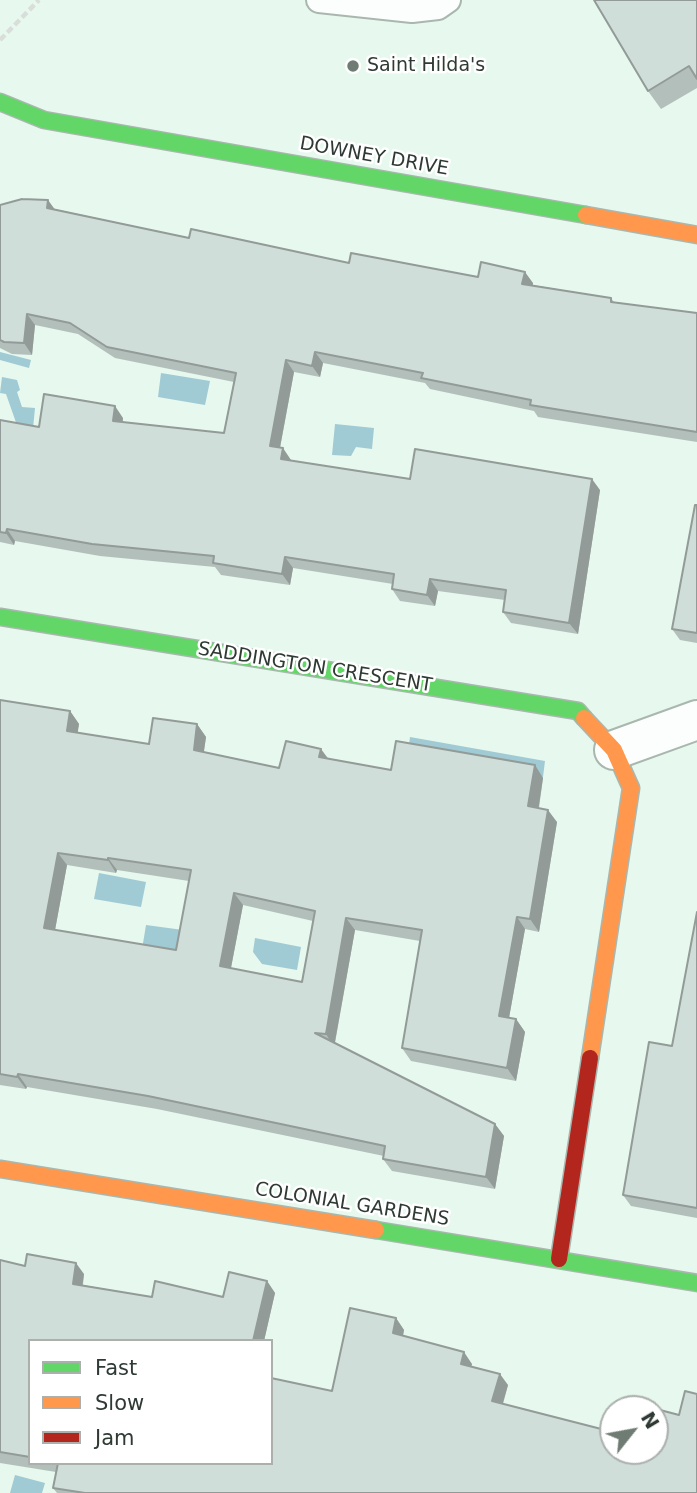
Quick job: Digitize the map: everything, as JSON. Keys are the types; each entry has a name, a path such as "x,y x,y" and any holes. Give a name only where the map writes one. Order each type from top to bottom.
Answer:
{"street":[{"name":"DOWNEY DRIVE","path":"0,102 44,120 697,235"},
{"name":"SADDINGTON CRESCENT","path":"0,617 578,711 614,750 631,789 559,1259"},
{"path":"614,750 697,720"},
{"name":"COLONIAL GARDENS","path":"0,1169 697,1283"}],"lane":[{"path":"319,0 412,10 438,7 448,0"}],"path":[{"path":"0,40 39,0"}],"water":[{"path":"0,352 31,360 29,368 0,360"},
{"path":"161,373 210,381 205,405 158,397"},
{"path":"2,377 17,380 20,390 17,392 22,407 35,408 31,449 25,448 6,394 0,393"},
{"path":"335,424 374,428 372,449 356,447 351,456 332,455"},
{"path":"410,737 545,761 543,777 408,753"},
{"path":"99,873 146,882 141,907 94,899"},
{"path":"146,925 183,930 175,986 137,980"},
{"path":"255,938 301,947 297,970 262,964 253,952"},
{"path":"15,1475 45,1483 42,1493 10,1493"}],"building":[{"path":"594,0 697,0 697,79 689,66 648,91"},
{"path":"22,199 48,200 47,208 189,238 191,229 349,263 351,253 478,277 481,262 525,272 522,284 611,298 611,302 697,313 697,432 530,405 531,400 421,378 423,373 315,352 312,366 286,360 270,446 283,448 281,459 410,479 415,449 592,479 569,623 503,612 506,590 430,579 427,595 392,589 394,574 285,557 282,574 213,563 214,556 92,544 7,529 6,533 0,532 0,420 39,427 44,394 115,406 113,421 224,433 236,373 107,347 70,323 27,314 24,343 0,340 0,205"},
{"path":"697,505 697,633 672,629"},
{"path":"0,700 70,711 67,731 149,744 153,718 197,724 194,750 279,768 286,741 321,749 319,757 391,770 396,741 535,765 528,806 548,810 530,919 517,917 499,1016 516,1019 507,1068 402,1048 422,930 346,918 326,1034 315,1033 495,1124 486,1177 383,1159 385,1146 148,1096 18,1074 17,1077 0,1074","holes":["58,853 191,870 176,950 44,928","234,893 315,911 302,982 220,966"]},
{"path":"697,912 697,1208 623,1195 649,1042 672,1046"},
{"path":"27,1254 76,1263 73,1284 152,1297 155,1281 223,1297 229,1272 267,1281 253,1339 28,1339 28,1457 0,1452 0,1260 25,1266"},
{"path":"350,1308 396,1318 393,1333 464,1352 461,1364 500,1374 492,1401 599,1428 599,1465 669,1465 669,1412 679,1415 685,1391 697,1394 697,1493 85,1493 53,1488 58,1465 273,1465 273,1378 332,1391"}],"traffic: fast":[{"path":"0,102 44,120 586,215"},
{"path":"0,617 578,711 584,718"},
{"path":"376,1230 697,1283"}],"traffic: slow":[{"path":"586,215 697,235"},
{"path":"584,718 614,750 631,788 590,1058"},
{"path":"0,1169 376,1230"}],"traffic: jam":[{"path":"559,1259 590,1058"}],"place":[{"name":"Saint Hilda's","path":"353,66"}]}
